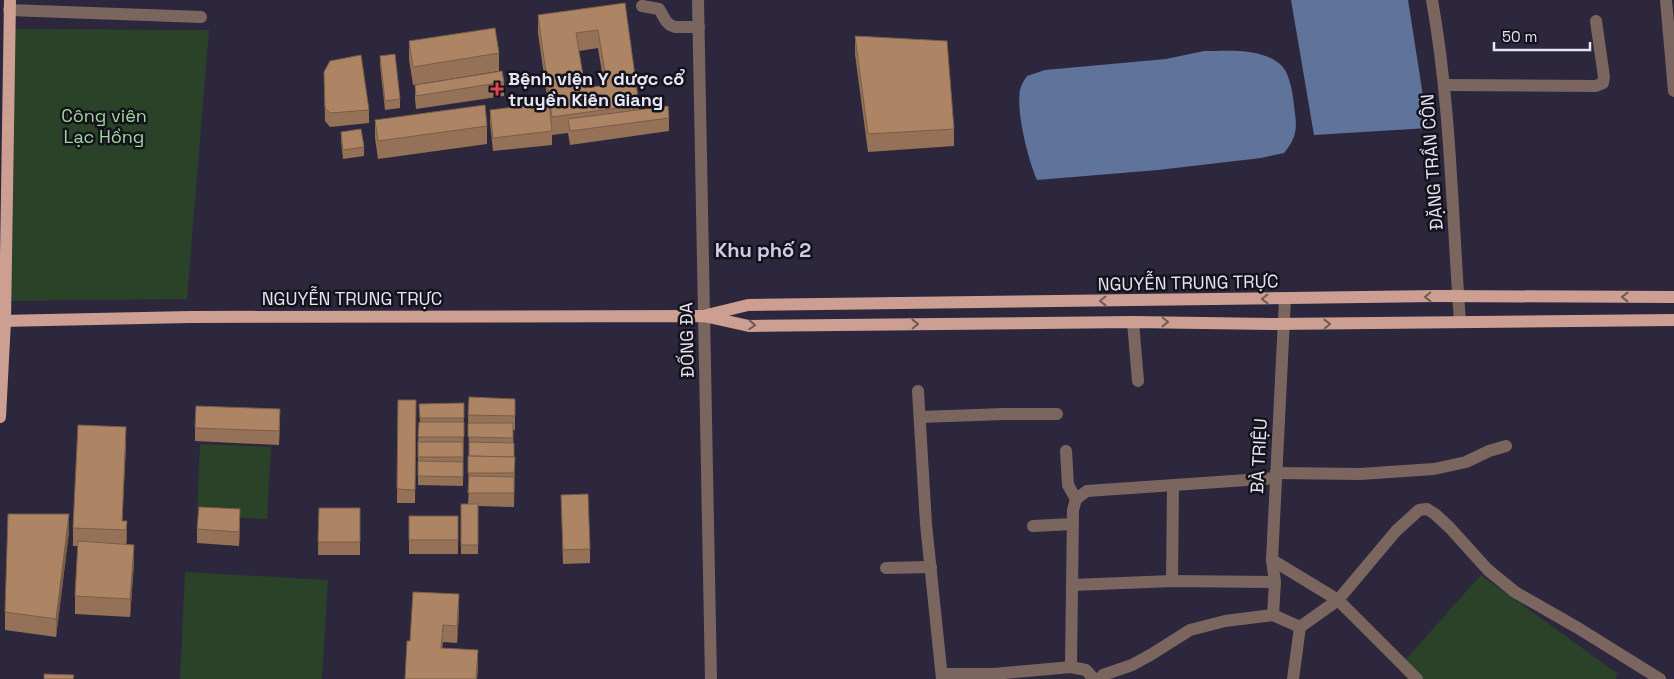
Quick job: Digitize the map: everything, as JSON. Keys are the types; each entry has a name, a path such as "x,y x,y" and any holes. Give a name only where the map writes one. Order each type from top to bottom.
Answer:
{"main road":[{"path":"0,417 3,321 4,61 10,5"},
{"name":"NGUYỄN TRUNG TRỰC","path":"704,316 748,305 1458,296 1674,297"},
{"name":"NGUYỄN TRUNG TRỰC","path":"3,321 190,317 704,316 749,326 1134,322 1284,324 1674,320"}],"street":[{"name":"ĐỐNG ĐA","path":"698,0 711,679"},
{"name":"ĐẶNG TRẦN CÔN","path":"1432,0 1444,85 1460,322"},
{"path":"1666,0 1672,42 1674,91"},
{"path":"10,5 201,18"},
{"path":"642,6 659,9 666,22 675,27 699,27"},
{"path":"1444,85 1596,86 1603,83 1604,77 1596,21"},
{"name":"BÀ TRIỆU","path":"1273,616 1275,582 1272,560 1285,299"},
{"path":"1134,322 1138,381"},
{"path":"918,391 926,524 942,677 994,677 1071,667 1086,670 1094,679"},
{"path":"920,417 1057,414"},
{"path":"1076,499 1086,491 1276,476 1360,474 1434,469 1466,462 1478,455 1506,446"},
{"path":"1066,451 1068,485 1076,499 1073,524 1071,667"},
{"path":"1172,581 1173,485"},
{"path":"1300,627 1338,600 1396,531 1419,510 1427,509 1450,528 1488,570 1516,592 1660,679"},
{"path":"1033,526 1073,524"},
{"path":"1272,560 1338,600 1417,679"},
{"path":"886,568 931,566"},
{"path":"1073,585 1172,581 1275,582"},
{"path":"1100,679 1104,675 1132,665 1190,630 1226,621 1273,616 1300,627"},
{"path":"1293,679 1300,627"}],"green space":[{"name":"Công viên Lạc Hồng","path":"9,29 209,30 187,299 5,301"},
{"path":"200,444 271,447 267,519 197,516"},
{"path":"185,572 328,580 322,679 180,679"},
{"path":"1481,575 1618,674 1615,679 1407,679 1398,668"}],"water":[{"path":"1291,0 1408,0 1428,128 1314,135"},
{"path":"1204,51 1245,51 1265,56 1282,66 1291,85 1296,120 1294,136 1284,153 1261,158 1158,170 1037,180 1021,123 1020,90 1027,76 1045,70 1166,59"}],"building":[{"path":"625,3 639,105 552,117 538,15","holes":["598,30 607,85 585,88 576,33"]},
{"path":"495,28 499,53 413,67 409,41"},
{"path":"855,36 947,41 954,129 868,134"},
{"path":"395,54 400,99 385,101 380,56"},
{"path":"361,55 369,110 330,113 325,108 324,72 330,61"},
{"path":"502,71 504,82 416,96 415,85"},
{"path":"549,103 552,131 493,138 490,110"},
{"path":"485,105 487,126 378,141 375,120"},
{"path":"668,106 669,118 570,131 568,119"},
{"path":"361,129 364,147 343,150 341,132"},
{"path":"469,397 515,399 515,416 468,415"},
{"path":"398,400 416,400 415,490 397,489"},
{"path":"464,403 464,418 420,418 419,404"},
{"path":"196,406 280,409 279,431 195,428"},
{"path":"419,422 464,422 464,437 418,437"},
{"path":"468,423 513,423 513,438 468,437"},
{"path":"78,425 126,427 122,521 127,521 126,530 73,528"},
{"path":"418,442 463,442 463,457 418,457"},
{"path":"469,442 514,443 514,457 469,456"},
{"path":"468,456 515,457 514,473 468,473"},
{"path":"418,461 463,462 463,477 418,476"},
{"path":"469,476 514,477 514,493 468,493"},
{"path":"588,494 590,549 563,550 561,495"},
{"path":"461,504 478,504 478,545 461,545"},
{"path":"199,507 240,509 239,532 197,529"},
{"path":"319,508 360,508 360,542 318,542"},
{"path":"8,514 69,514 56,619 5,612"},
{"path":"409,516 458,516 458,540 409,540"},
{"path":"78,541 134,545 130,599 75,596"},
{"path":"413,592 459,594 457,626 443,625 441,648 478,650 476,679 405,679"},
{"path":"44,674 74,675 73,679 44,679"}],"place":[{"name":"Bệnh viện Y dược cổ truyền Kiên Giang","path":"497,89"}],"district":[{"name":"Khu phố 2","path":"763,250"}]}
